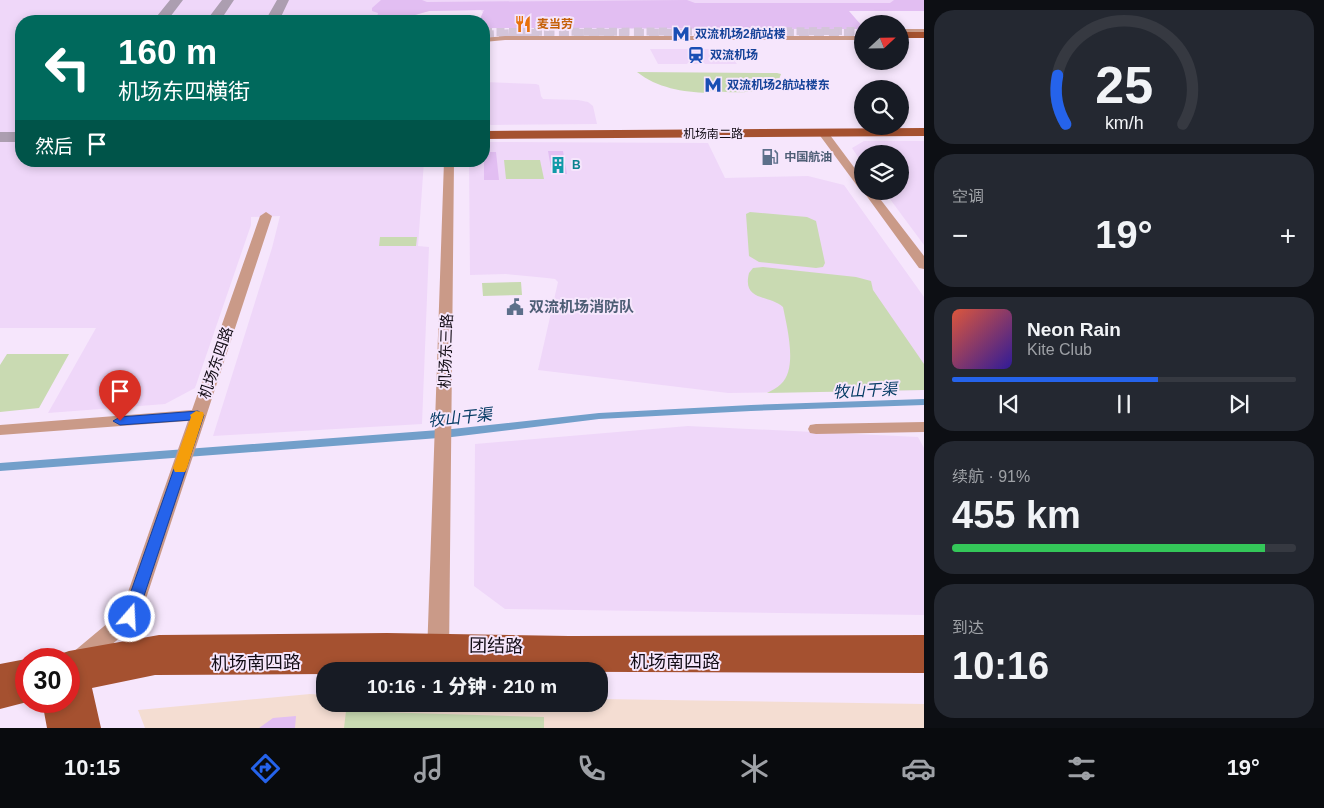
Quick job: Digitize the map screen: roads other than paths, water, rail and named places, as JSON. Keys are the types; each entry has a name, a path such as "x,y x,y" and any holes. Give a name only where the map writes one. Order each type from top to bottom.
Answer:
{"main road":[{"path":"909,36 924,36"},
{"name":"机场南二路","path":"490,134 924,132"},
{"name":"团结路","path":"438,653 569,647 924,646"},
{"name":"机场南四路","path":"80,670 155,664 394,663 438,653 924,662"},
{"path":"0,676 15,673"},
{"path":"0,698 15,694"},
{"path":"68,713 81,727"},
{"path":"79,713 81,727"}],"street":[{"path":"909,31 924,30"},
{"path":"490,39 854,38"},
{"path":"823,133 854,174"},
{"name":"机场东三路","path":"438,653 449,167"},
{"path":"875,200 924,264"},
{"name":"机场东四路","path":"80,664 130,617 266,216"},
{"path":"0,430 198,415"},
{"path":"816,429 924,427"},
{"path":"47,728 49,713"}],"waterway":[{"name":"牧山干渠","path":"0,467 452,433 599,416 924,402"}],"tunnel":[{"path":"490,32 854,31"},
{"path":"490,36 854,34"}],"place":[{"name":"麦当劳","path":"523,24"},
{"name":"双流机场2航站楼","path":"681,34"},
{"name":"双流机场","path":"696,55"},
{"name":"双流机场2航站楼东","path":"713,85"},
{"name":"中国航油","path":"770,157"},
{"name":"B","path":"558,165"},
{"name":"双流机场消防队","path":"515,307"}]}
